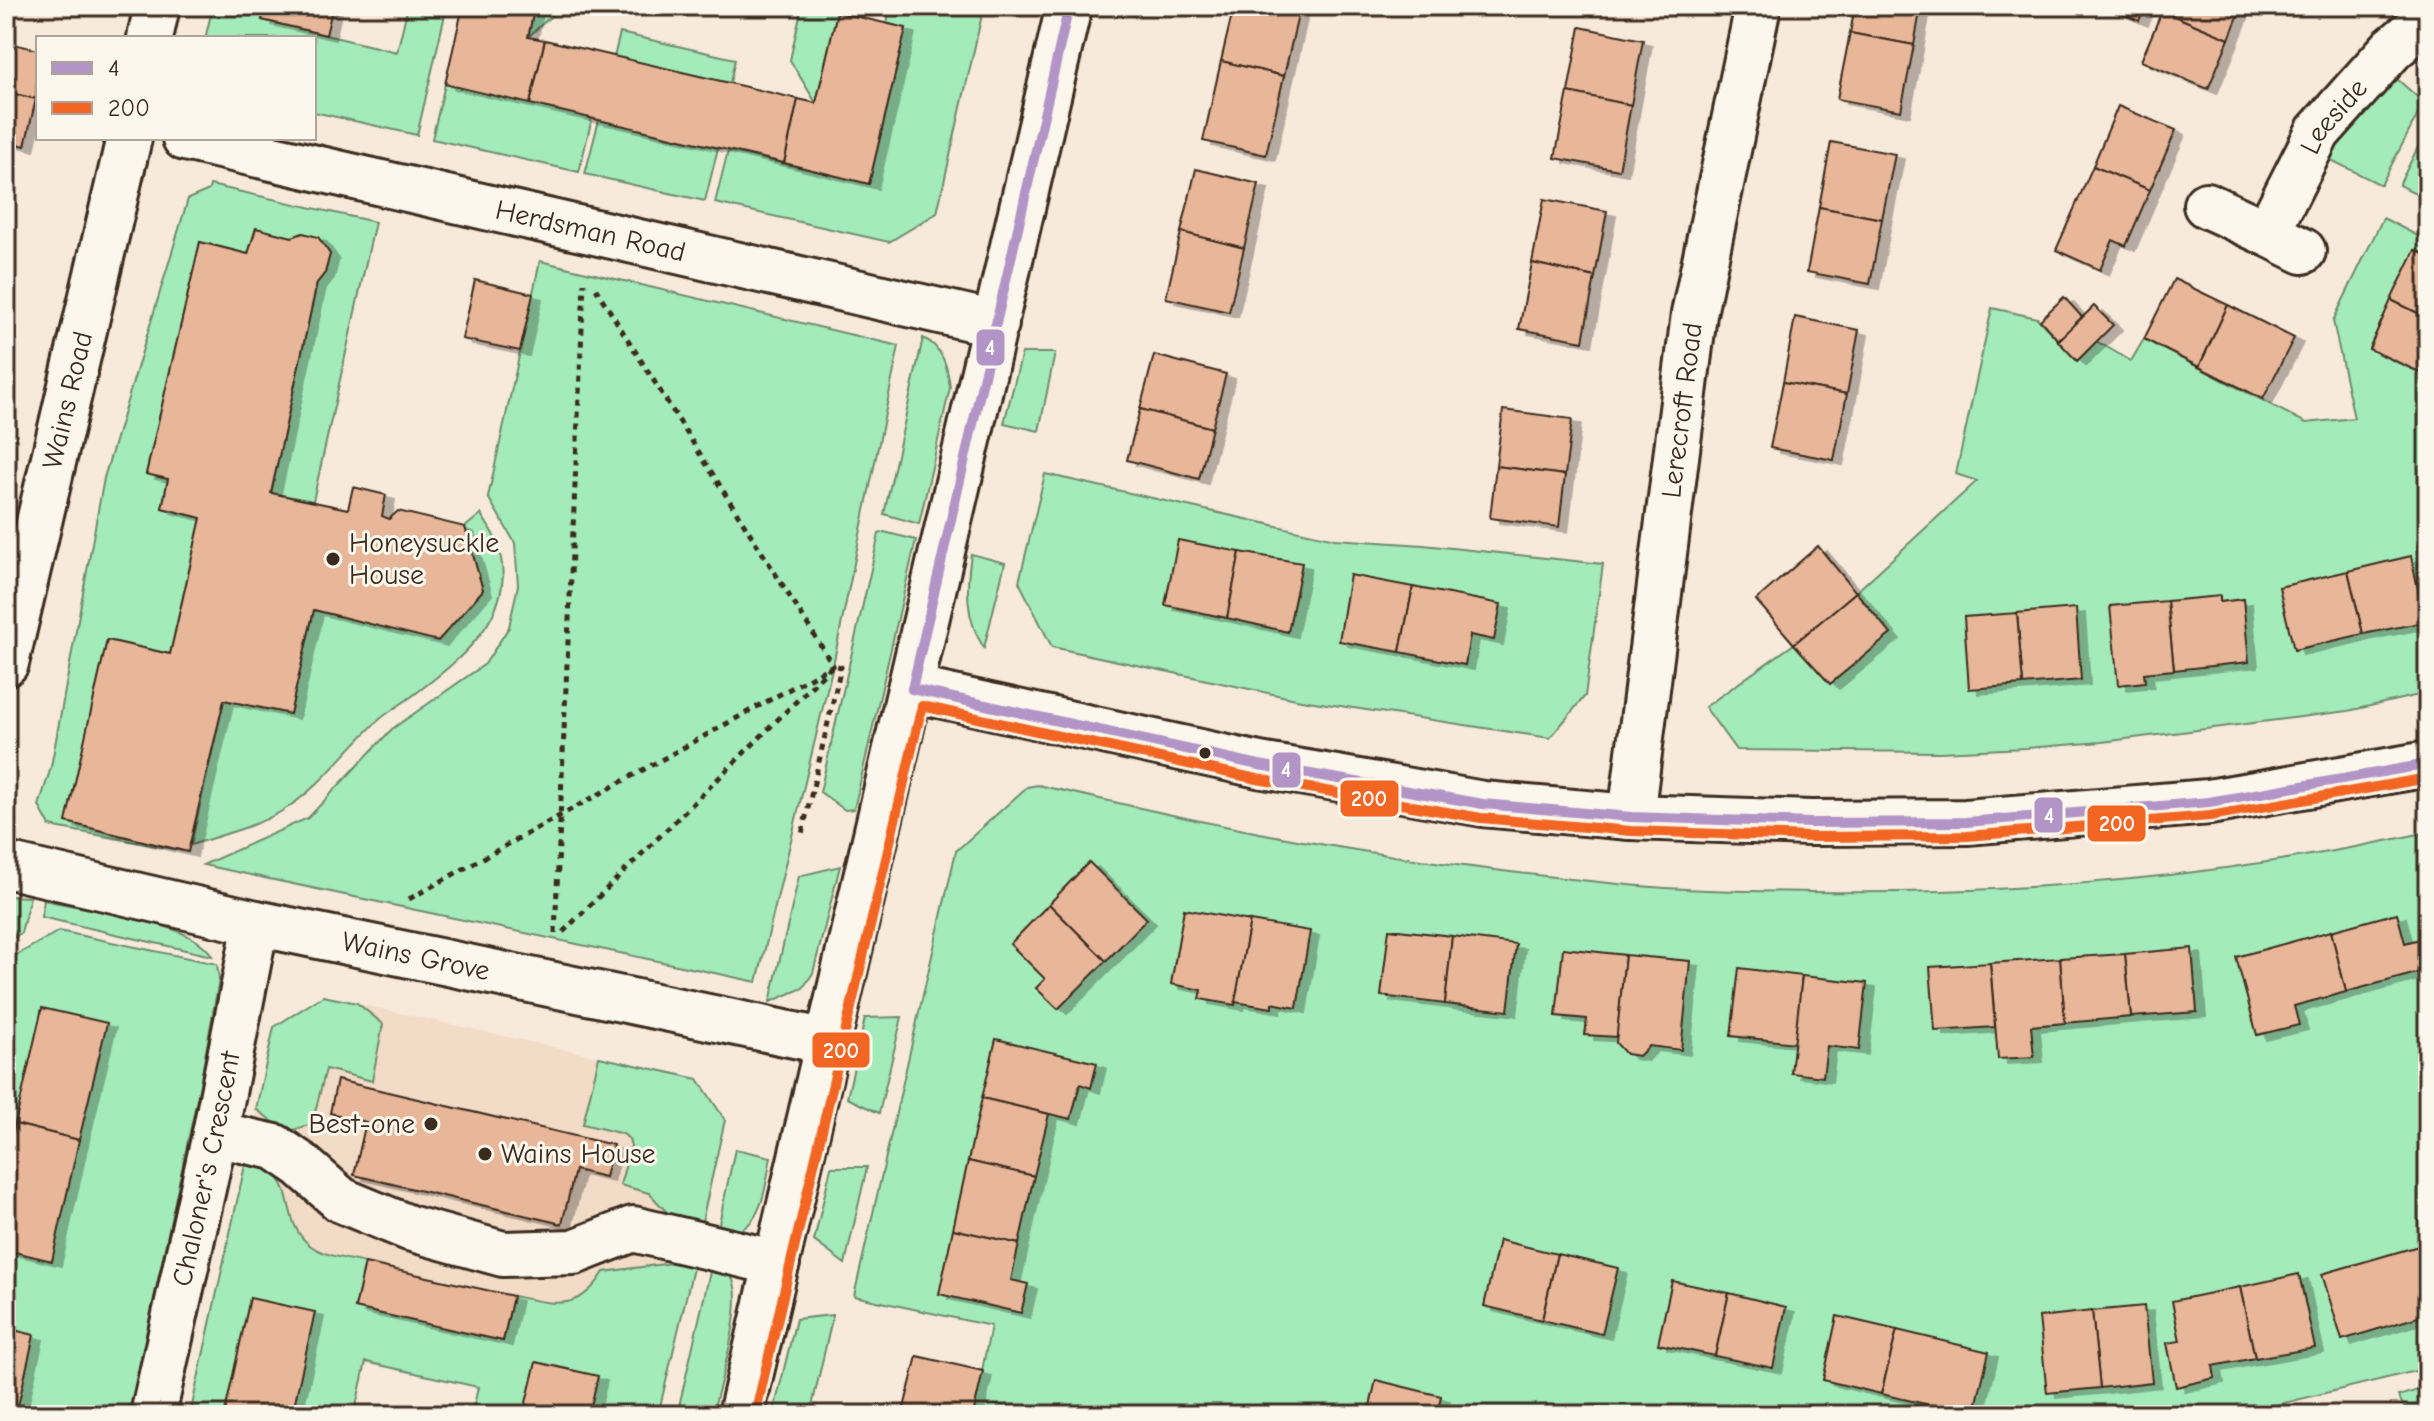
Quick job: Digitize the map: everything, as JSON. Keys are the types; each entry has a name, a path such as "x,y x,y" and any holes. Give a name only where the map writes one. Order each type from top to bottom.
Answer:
{"street":[{"path":"150,36 157,6"},
{"path":"741,1415 1069,6"},
{"name":"Lerecroft Road","path":"1631,817 1694,314 1758,6"},
{"name":"Leeside","path":"2206,205 2285,242 2318,132 2392,49 2428,19"},
{"name":"Wains Road","path":"6,663 129,140"},
{"name":"Herdsman Road","path":"194,140 996,324"},
{"path":"912,689 1290,770 1483,804 1631,817 1811,823 1966,822 2209,802 2428,764"},
{"name":"Wains Grove","path":"6,865 256,923 828,1042"},
{"name":"Chaloner's Crescent","path":"153,1415 215,1134 256,923"},
{"path":"215,1134 275,1147 341,1200 395,1223 503,1254 574,1252 633,1229 777,1263"}],"path":[{"path":"585,271 833,665 555,940 585,271"},
{"path":"385,950 395,907 833,665 841,667 802,834"}],"shaded area":[{"path":"323,996 698,1079 725,1120 667,1376 221,1277 274,1027"}],"green space":[{"path":"213,6 265,6 262,20 397,52 408,6 447,6 417,135 316,112 316,36 206,35"},
{"path":"535,6 562,6 528,37"},
{"path":"802,6 833,6 837,12 816,103 790,60"},
{"path":"890,6 984,6 937,213 889,242 715,203 728,151 869,183 906,29 887,23"},
{"path":"620,33 735,59 730,83 614,57"},
{"path":"2396,78 2424,103 2381,185 2327,158"},
{"path":"445,84 592,118 579,172 432,139"},
{"path":"599,120 718,148 705,201 585,174"},
{"path":"2418,147 2428,152 2428,199 2399,185"},
{"path":"210,185 375,222 313,501 271,493 317,283 325,273 330,254 318,237 303,233 292,237 256,229 248,254 200,242 146,474 168,479 162,508 201,518 170,654 107,640 67,822 188,852 50,826 39,806 51,767 104,478 188,199 209,190"},
{"path":"2383,218 2428,241 2428,256 2415,250 2369,348 2428,376 2428,693 2348,711 2102,742 1939,752 1736,750 1705,707 1794,644 1856,592 1977,481 1956,474 1992,308 2037,318 2077,360 2096,341 2131,361 2144,339 2306,423 2354,418 2333,321"},
{"path":"540,261 899,346 833,665 757,982 203,865 308,818 392,729 485,664 509,627 518,585 515,543 488,497"},
{"path":"923,338 935,347 943,359 950,388 919,524 884,514"},
{"path":"1022,353 1055,353 1039,431 1004,423"},
{"path":"1045,474 1335,539 1603,564 1585,696 1550,738 1301,700 1052,647 1019,582"},
{"path":"481,514 496,541 502,566 501,589 495,610 469,648 452,665 380,719 296,802 261,822 191,845 224,700 290,714 314,610 439,640 483,590 465,527"},
{"path":"884,532 916,540 854,809 845,810 820,792 879,534"},
{"path":"971,554 1005,563 984,648 973,626 968,602"},
{"path":"1038,785 1237,829 1401,857 1583,880 1720,890 1890,892 2122,880 2276,861 2428,832 2428,1368 2235,1415 973,1415 991,1326 854,1296 956,851 1027,787"},
{"path":"840,866 813,973 803,988 770,1002 799,876"},
{"path":"6,896 30,897 21,933 6,942"},
{"path":"44,900 161,925 201,944 212,956 41,917"},
{"path":"59,931 217,964 219,979 200,1085 129,1415 6,1415 6,961"},
{"path":"323,996 357,1003 383,1024 372,1081 326,1069 312,1124 287,1132 256,1109 274,1027"},
{"path":"902,1017 879,1113 847,1098 865,1018"},
{"path":"599,1057 698,1079 725,1120 700,1230 676,1222 649,1193 620,1185 631,1146 629,1139 623,1134 583,1124"},
{"path":"735,1149 771,1157 765,1188 758,1210 746,1226 735,1232 717,1233"},
{"path":"245,1165 264,1169 276,1176 283,1185 300,1235 311,1246 330,1255 365,1263 355,1308 503,1341 513,1296 553,1303 575,1300 595,1285 604,1272 695,1260 658,1415 472,1415 478,1387 366,1362 354,1415 190,1415"},
{"path":"831,1167 867,1167 845,1264 814,1241"},
{"path":"712,1263 732,1278 735,1290 736,1306 730,1345 712,1415 677,1415"},
{"path":"833,1315 810,1415 773,1415 796,1319"},
{"path":"2428,1387 2428,1405 2407,1412 2398,1396"}],"building":[{"path":"265,6 333,6 326,35 262,20"},
{"path":"463,6 535,6 528,37 545,40 530,104 445,84"},
{"path":"1234,6 1277,6 1299,11 1284,76 1221,61"},
{"path":"1855,6 1921,6 1914,45 1850,33"},
{"path":"2117,6 2145,6 2139,21 2115,11"},
{"path":"2164,6 2242,6 2229,39 2162,11"},
{"path":"2162,11 2229,39 2208,89 2141,61"},
{"path":"837,12 906,28 869,184 784,163 798,99 816,103"},
{"path":"1580,27 1643,40 1631,105 1568,92"},
{"path":"1850,33 1914,45 1901,111 1837,99"},
{"path":"545,40 798,99 784,163 530,104"},
{"path":"6,42 36,50 36,99 6,92"},
{"path":"1221,61 1284,76 1266,155 1203,141"},
{"path":"6,92 36,99 25,146 6,141"},
{"path":"1568,92 1631,105 1619,170 1555,158"},
{"path":"2118,106 2176,130 2150,190 2093,166"},
{"path":"1831,142 1895,154 1882,219 1819,207"},
{"path":"2093,166 2150,190 2126,246 2113,240 2100,270 2056,250"},
{"path":"1196,169 1259,184 1244,248 1181,232"},
{"path":"1544,199 1607,211 1595,277 1532,263"},
{"path":"1819,207 1882,219 1870,284 1807,272"},
{"name":"Honeysuckle House","path":"256,228 292,237 303,233 318,237 330,254 325,273 317,283 271,493 348,509 353,487 386,495 382,516 389,519 398,511 465,527 483,590 438,641 314,610 290,714 224,700 188,852 66,822 107,640 170,654 201,518 162,508 168,479 146,474 200,242 248,254"},
{"path":"1181,232 1244,248 1229,312 1166,298"},
{"path":"2415,250 2428,256 2428,318 2391,300"},
{"path":"1532,263 1595,277 1583,341 1519,329"},
{"path":"2174,279 2228,305 2199,367 2144,339"},
{"path":"475,280 533,294 520,351 462,339"},
{"path":"2064,297 2082,317 2058,340 2040,320"},
{"path":"2391,300 2428,318 2428,376 2369,349"},
{"path":"2228,305 2294,338 2263,399 2199,367"},
{"path":"2094,306 2113,325 2077,361 2058,341"},
{"path":"1795,317 1859,330 1847,394 1783,382"},
{"path":"1154,355 1226,374 1212,428 1140,409"},
{"path":"1783,382 1847,394 1834,460 1770,448"},
{"path":"1140,409 1212,428 1199,479 1127,460"},
{"path":"1503,410 1572,419 1565,475 1496,466"},
{"path":"1496,466 1565,475 1559,527 1490,518"},
{"path":"1178,540 1240,552 1227,618 1165,605"},
{"path":"1818,546 1856,592 1794,644 1756,600"},
{"path":"1240,552 1302,563 1288,632 1227,618"},
{"path":"2411,556 2425,622 2363,634 2348,571"},
{"path":"2348,571 2363,634 2294,650 2279,587"},
{"path":"1350,575 1413,587 1400,652 1339,641"},
{"path":"1413,587 1501,604 1494,640 1470,635 1465,665 1400,652"},
{"path":"1856,592 1891,634 1830,684 1794,644"},
{"path":"2220,596 2220,602 2243,599 2249,662 2174,670 2167,601"},
{"path":"2167,601 2174,670 2144,673 2145,682 2118,685 2110,606"},
{"path":"2076,608 2081,680 2023,685 2017,613"},
{"path":"2017,613 2023,685 1969,689 1964,617"},
{"path":"1089,862 1147,919 1106,961 1049,904"},
{"path":"1049,904 1106,961 1058,1009 1036,988 1045,979 1010,944"},
{"path":"1184,909 1250,921 1235,1005 1200,999 1202,990 1171,984"},
{"path":"2397,913 2405,943 2427,937 2428,970 2346,992 2331,931"},
{"path":"1250,921 1310,931 1297,1008 1272,1003 1272,1008 1235,1002"},
{"path":"1389,929 1452,936 1445,1004 1381,996"},
{"path":"2331,931 2346,992 2294,1006 2299,1025 2257,1035 2236,957"},
{"path":"1452,936 1516,944 1508,1011 1445,1004"},
{"path":"1563,948 1625,955 1617,1037 1585,1035 1587,1019 1556,1016"},
{"path":"2192,948 2197,1012 2131,1017 2125,954"},
{"path":"2125,954 2131,1017 2065,1023 2060,958"},
{"path":"1625,955 1690,961 1681,1050 1649,1046 1639,1056 1626,1054 1616,1043"},
{"path":"2060,958 2065,1023 2031,1026 2034,1057 1998,1059 1990,963"},
{"path":"1990,963 1995,1027 1935,1031 1930,967"},
{"path":"1739,968 1802,976 1795,1043 1731,1036"},
{"path":"1802,976 1867,983 1859,1050 1827,1046 1823,1077 1791,1073"},
{"path":"42,1008 107,1023 79,1140 15,1124"},
{"path":"996,1039 1097,1063 1091,1088 1080,1084 1071,1119 982,1098"},
{"name":"Wains House","path":"337,1080 613,1145 605,1177 575,1170 562,1224 354,1175 366,1122 330,1113"},
{"path":"982,1098 1049,1114 1034,1176 968,1161"},
{"path":"15,1124 79,1140 52,1261 6,1250 6,1161"},
{"path":"968,1161 1034,1176 1019,1244 953,1229"},
{"path":"953,1229 1019,1244 1011,1280 1028,1284 1021,1313 939,1294"},
{"path":"1499,1240 1557,1254 1542,1320 1484,1306"},
{"path":"2422,1245 2428,1263 2428,1314 2342,1340 2322,1274"},
{"path":"1557,1254 1618,1268 1602,1334 1542,1320"},
{"path":"365,1263 513,1296 503,1341 355,1308"},
{"path":"2299,1274 2315,1348 2255,1358 2240,1287"},
{"path":"1672,1281 1729,1293 1715,1356 1658,1344"},
{"path":"2240,1287 2255,1358 2213,1366 2215,1378 2176,1387 2167,1343 2180,1341 2172,1301"},
{"path":"1729,1293 1786,1307 1773,1368 1715,1356"},
{"path":"250,1298 315,1312 292,1415 236,1415 225,1412"},
{"path":"2144,1306 2152,1382 2100,1388 2092,1311"},
{"path":"2092,1311 2100,1388 2047,1393 2039,1317"},
{"path":"1837,1316 1897,1330 1881,1394 1823,1380"},
{"path":"6,1328 34,1335 16,1415 6,1415"},
{"path":"1897,1330 1989,1352 1974,1415 1881,1394"},
{"path":"917,1356 983,1371 973,1415 915,1415 903,1412"},
{"path":"536,1362 598,1376 589,1415 523,1415"},
{"path":"1376,1380 1441,1396 1437,1415 1368,1415"}],"transit line":[{"name":"4","path":"912,689 1069,6"},
{"name":"4","path":"912,689 1259,765 1483,804 1631,817 1811,823 1966,822 2209,802 2428,764"},
{"name":"200","path":"755,1415 922,706 1257,779 1481,818 1631,831 1811,837 1967,836 2210,816 2428,778"}],"place":[{"name":"Honeysuckle House","path":"333,559"},
{"name":"Best-one","path":"431,1124"},
{"name":"Wains House","path":"485,1154"}]}
